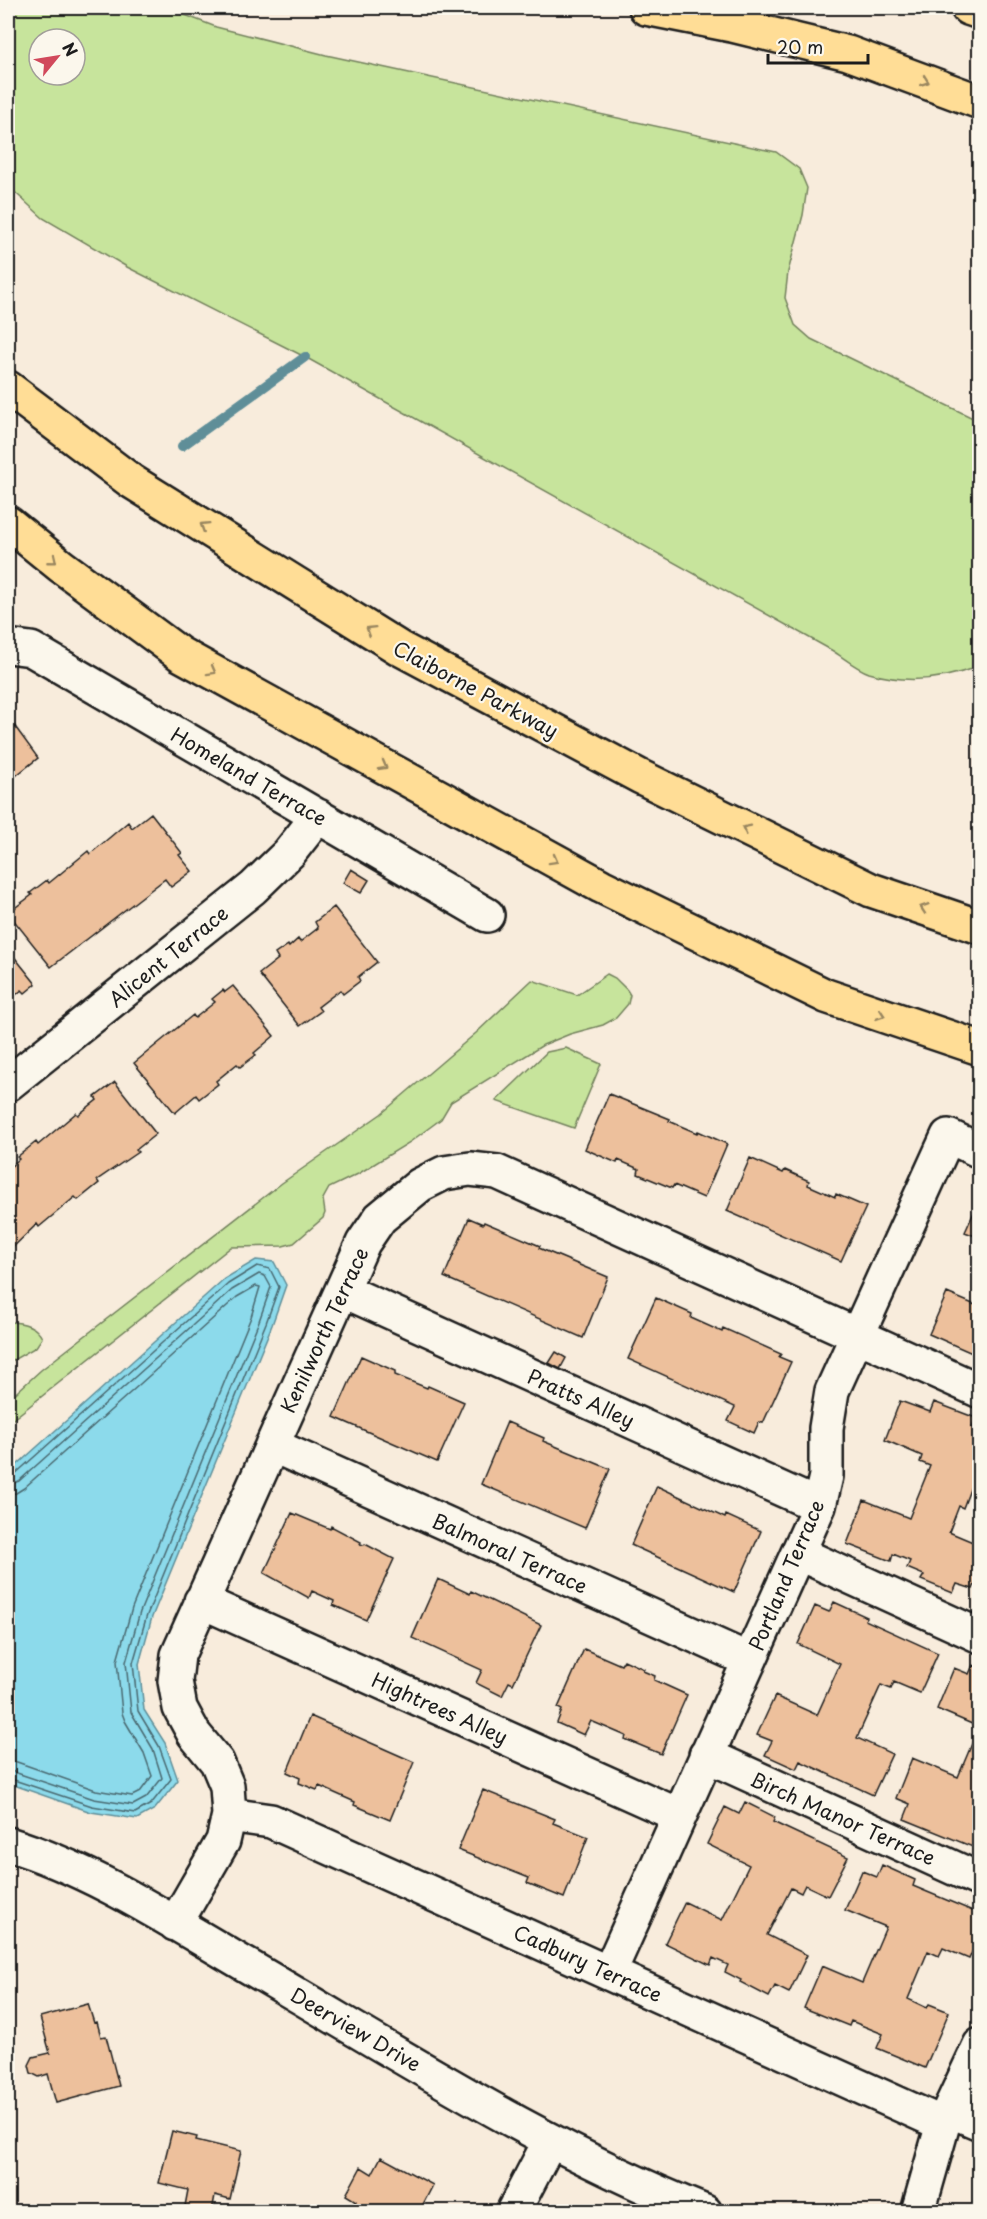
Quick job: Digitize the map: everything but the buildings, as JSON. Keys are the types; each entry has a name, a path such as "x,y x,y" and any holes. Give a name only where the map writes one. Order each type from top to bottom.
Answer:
{"main road":[{"path":"646,8 732,25 848,53 980,102"},
{"path":"968,8 980,12"},
{"name":"Claiborne Parkway","path":"8,388 131,481 399,648 641,777 871,890 980,927"},
{"path":"8,523 60,566 180,654 601,886 826,996 980,1048"}],"street":[{"name":"Homeland Terrace","path":"8,646 31,649 487,915"},
{"name":"Alicent Terrace","path":"8,1084 253,888 289,853 318,816"},
{"name":"Portland Terrace","path":"609,1973 678,1815 819,1506 826,1476 826,1428 832,1391 856,1335 948,1136 980,1151"},
{"name":"Kenilworth Terrace","path":"175,1924 223,1841 229,1815 227,1786 217,1762 194,1734 180,1708 175,1682 178,1655 363,1243 380,1218 420,1185 444,1173 470,1169 497,1172 980,1391"},
{"name":"Pratts Alley","path":"342,1290 819,1506"},
{"name":"Balmoral Terrace","path":"272,1445 749,1660"},
{"path":"798,1554 980,1636"},
{"name":"Hightrees Alley","path":"201,1601 678,1815"},
{"name":"Birch Manor Terrace","path":"706,1755 980,1880"},
{"name":"Cadbury Terrace","path":"229,1815 271,1821 609,1973 947,2117 980,2123"},
{"name":"Deerview Drive","path":"8,1844 27,1850 113,1888 550,2141 650,2190 705,2211"},
{"path":"918,2211 947,2117 980,2044"},
{"path":"513,2211 550,2141"}],"green space":[{"path":"8,8 167,8 216,27 326,55 776,152 799,169 807,188 803,215 788,272 785,298 795,325 811,339 979,421 979,666 952,675 925,679 897,679 864,671 833,651 305,357 127,267 43,218 8,186"},
{"path":"607,974 615,978 630,995 628,1004 616,1018 603,1025 570,1034 543,1045 451,1102 441,1119 410,1142 358,1174 329,1188 323,1199 325,1213 323,1218 294,1243 283,1246 231,1247 8,1423 8,1400 41,1370 282,1183 381,1114 476,1033 532,980 577,995"},
{"path":"566,1048 601,1064 574,1128 496,1101 547,1052"},
{"path":"8,1322 28,1325 42,1338 36,1347 8,1363"}],"water":[{"path":"256,1260 274,1262 286,1285 272,1325 152,1617 139,1664 144,1710 165,1743 178,1780 155,1809 137,1819 91,1812 8,1783 8,1473 224,1279"}],"waterway":[{"path":"182,446 305,357"}]}
